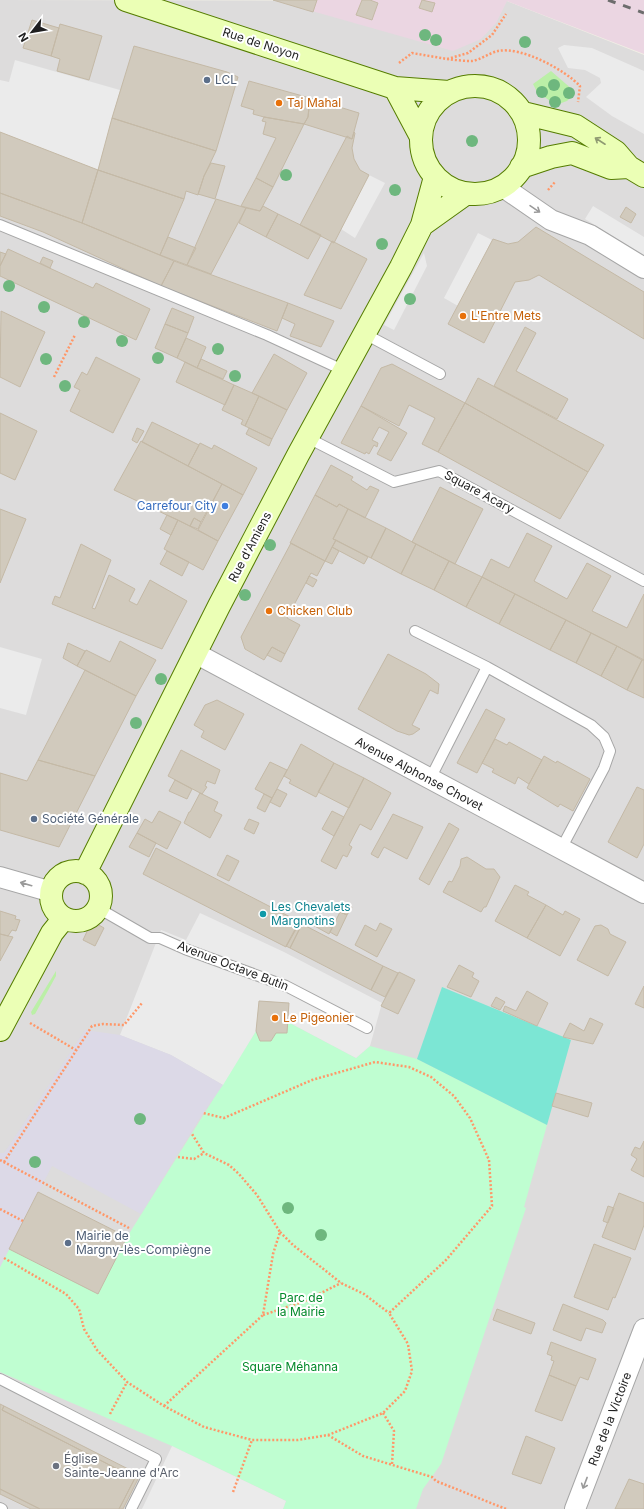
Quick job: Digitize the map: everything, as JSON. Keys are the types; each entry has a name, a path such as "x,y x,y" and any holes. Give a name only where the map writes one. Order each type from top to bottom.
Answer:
{"main road":[{"name":"Rue de Noyon","path":"126,0 391,86 449,92"},
{"path":"391,86 420,135"},
{"path":"466,86 483,86 500,92 515,103 523,113 529,137 527,157 513,178 503,187 480,195 464,195 448,189 435,177 423,157 420,135 423,122 429,110 438,100 449,92 466,86"},
{"path":"523,113 576,126 616,152 636,172"},
{"path":"521,167 551,157 572,153 611,168 636,172"},
{"name":"Rue d'Amiens","path":"85,873 195,654 422,225 435,177"},
{"name":"Rue d'Amiens","path":"422,225 464,195"},
{"path":"76,871 85,873 94,878 100,888 101,898 98,908 92,916 83,920 73,921 64,918 56,911 52,902 52,892 60,877 76,871"},
{"path":"0,1030 52,934 64,918"}],"street":[{"path":"503,187 552,220 590,235 644,268"},
{"name":"Avenue Alphonse Chovet","path":"195,654 644,894"},
{"path":"0,877 52,892"},
{"name":"Rue de la Victoire","path":"576,1509 644,1329"}],"lane":[{"path":"0,225 267,334 345,371"},
{"path":"365,334 440,374"},
{"name":"Square Acary","path":"308,438 394,482 439,471 644,581"},
{"path":"415,631 487,667 591,725 604,737 610,751 604,768 561,849"},
{"path":"430,779 487,667"},
{"name":"Avenue Octave Butin","path":"98,908 150,938 160,938 185,949 286,986 367,1028"},
{"path":"0,1380 156,1458 131,1509"}],"path":[{"path":"391,86 398,65 412,53 447,59 468,53 492,35 506,14"},
{"path":"54,377 75,335"},
{"path":"4,1162 92,1026 103,1024 124,1025 142,1003"},
{"path":"35,1026 76,1050"},
{"path":"203,1113 224,1118 312,1080 375,1062 409,1067 431,1076 454,1096 470,1118 489,1160 492,1206 446,1260 390,1313"},
{"path":"4,1258 66,1294 79,1309 84,1329 97,1350 127,1382 164,1406 204,1427 252,1440 298,1440 328,1435 384,1413 405,1391 412,1371 408,1344 390,1313 364,1294 341,1283 293,1245 280,1232 257,1195 239,1174 229,1165 204,1153 192,1134"},
{"path":"178,1157 194,1159 204,1153"},
{"path":"0,1160 129,1228"},
{"path":"0,1209 23,1221"},
{"path":"263,1315 273,1254 280,1232"},
{"path":"164,1406 263,1315 305,1301 341,1283"},
{"path":"101,1431 127,1382"},
{"path":"384,1413 394,1431 392,1464"},
{"path":"328,1435 364,1456 432,1477 506,1509"},
{"path":"233,1492 252,1440"}],"shaded area":[{"path":"0,0 507,1 644,55 644,1509 0,1509"},
{"path":"273,0 644,0 644,54 507,1 496,23 481,39 453,51"},
{"path":"564,45 592,48 644,71 644,134 612,116 586,97 601,83 600,78 585,70 568,68 558,48"},
{"path":"15,60 120,90 98,170 0,132 0,80 9,82"},
{"path":"369,175 385,183 355,238 341,229"},
{"path":"593,206 644,237 644,255 585,219"},
{"path":"478,233 492,240 458,306 444,298"},
{"path":"424,253 427,266 394,330 384,325"},
{"path":"0,647 42,659 26,715 0,708"},
{"path":"200,913 284,952 382,1003 370,1046 356,1058 288,1022 289,1003 259,1001 256,1031 223,1085 171,1055 120,1035 161,930 186,940"},
{"path":"442,987 571,1040 547,1125 417,1059"},
{"path":"85,1030 120,1035 171,1055 223,1085 203,1113 141,1214 52,1166 0,1267 0,1153 4,1153 11,1143"},
{"path":"172,1446 286,1501 283,1509 142,1509"}],"green space":[{"path":"551,71 573,90 573,95 567,101 556,105 537,92 533,84"},
{"path":"56,971 56,976 35,1014 32,1015 31,1012"},
{"name":"Parc de la Mairie","path":"288,1022 356,1058 370,1046 417,1059 547,1125 524,1207 526,1208 441,1464 423,1489 416,1509 283,1509 286,1501 172,1446 0,1372 0,1267 9,1249 98,1294 127,1237 256,1031 286,1033"}],"building":[{"path":"273,0 317,0 313,12"},
{"path":"362,0 370,0 378,3 372,20 356,15"},
{"path":"422,0 435,3 432,12 419,8"},
{"path":"32,20 59,28 51,56 23,48"},
{"path":"60,24 102,36 89,80 57,71 60,59 51,56"},
{"path":"134,46 227,72 238,77 216,151 112,118"},
{"path":"249,81 310,98 308,117 304,124 253,114 254,110 241,106"},
{"path":"310,98 359,113 352,139 304,124 308,117"},
{"path":"264,117 304,124 273,187 256,178 276,138 263,134 266,122 262,121"},
{"path":"112,118 216,151 204,176 198,195 186,191 184,199 98,170"},
{"path":"0,132 98,170 82,223 0,193"},
{"path":"354,132 352,148 354,159 360,170 369,175 334,243 300,225 347,136 352,139"},
{"path":"211,163 225,166 215,199 198,194 204,176"},
{"path":"98,170 184,199 160,255 82,223"},
{"path":"256,178 273,187 260,211 241,206"},
{"path":"0,193 82,223 174,261 161,286 43,232 0,216"},
{"path":"216,199 246,208 211,274 187,265"},
{"path":"263,206 278,214 266,237 239,223 246,208 260,211"},
{"path":"626,207 636,214 631,223 620,217"},
{"path":"278,214 321,235 308,259 266,237"},
{"path":"536,227 644,292 644,339 539,275 529,280 515,282 484,343 448,324 493,239 508,244 518,242"},
{"path":"168,237 196,248 187,265 160,255"},
{"path":"332,241 367,259 341,309 304,295"},
{"path":"8,249 93,288 96,283 150,309 136,340 0,276 0,266"},
{"path":"0,252 6,254 0,266"},
{"path":"43,257 53,261 50,268 40,263"},
{"path":"174,261 288,303 277,331 161,286"},
{"path":"288,303 334,321 321,347 290,336 295,324 282,318"},
{"path":"172,308 194,317 188,333 165,324"},
{"path":"1,311 45,332 20,387 0,377"},
{"path":"165,324 188,333 177,358 155,348"},
{"path":"525,327 536,333 516,371 568,399 557,419 494,386"},
{"path":"186,338 206,347 197,368 177,358"},
{"path":"274,354 307,373 287,410 252,393"},
{"path":"96,357 140,379 113,433 70,411 80,390 74,387 82,372 87,375"},
{"path":"201,359 227,371 223,379 197,368"},
{"path":"185,362 234,385 225,405 176,382"},
{"path":"392,364 465,403 438,452 422,444 435,418 409,405 399,426 361,406 381,368"},
{"path":"478,378 604,445 588,472 465,403"},
{"path":"234,385 259,396 245,426 241,424 243,420 222,410"},
{"path":"259,396 287,410 272,439 245,426"},
{"path":"465,403 588,472 560,519 438,452"},
{"path":"361,406 407,433 391,461 377,454 389,432 379,427 372,440 378,443 377,447 374,445 369,454 366,452 365,454 341,443"},
{"path":"0,413 37,431 15,480 0,473"},
{"path":"152,422 199,445 188,466 142,442"},
{"path":"137,428 144,431 137,443 132,440"},
{"path":"249,428 272,439 269,446 246,434"},
{"path":"141,441 222,484 201,522 194,518 190,526 114,490"},
{"path":"200,443 212,449 214,445 257,468 243,495 188,466"},
{"path":"331,465 353,477 351,480 367,490 370,486 379,490 365,518 339,504 337,507 315,495"},
{"path":"222,484 243,495 218,541 198,530"},
{"path":"440,487 483,509 455,564 412,542"},
{"path":"315,495 337,507 339,504 348,509 333,539 336,540 325,561 290,543"},
{"path":"0,509 26,519 0,583"},
{"path":"348,509 386,528 371,558 333,539"},
{"path":"167,515 178,520 171,535 160,529"},
{"path":"194,518 201,522 198,529 190,526"},
{"path":"178,520 218,541 203,570 164,549"},
{"path":"386,528 416,544 401,574 371,558"},
{"path":"527,533 552,546 534,581 567,599 587,563 611,576 592,611 627,628 644,594 644,660 482,577 491,559 509,568"},
{"path":"336,540 368,557 364,564 332,547"},
{"path":"291,543 325,561 317,576 311,573 287,618 300,625 285,654 272,647 264,660 245,649 241,637"},
{"path":"81,544 111,560 92,608 95,609 109,575 135,589 129,601 137,605 150,580 187,601 162,649 52,604 55,596 60,598"},
{"path":"416,544 449,561 434,590 401,574"},
{"path":"332,547 339,551 332,564 325,561"},
{"path":"167,551 189,562 182,576 160,564"},
{"path":"449,561 482,577 466,607 434,590"},
{"path":"309,576 317,580 313,587 306,583"},
{"path":"482,577 515,594 499,624 466,607"},
{"path":"515,594 566,620 550,650 499,624"},
{"path":"566,620 591,633 576,663 550,650"},
{"path":"591,633 617,646 601,676 576,663"},
{"path":"120,641 156,660 136,696 77,666 86,650 110,662"},
{"path":"68,643 85,651 77,666 63,658"},
{"path":"617,646 642,660 627,690 601,676"},
{"path":"272,647 285,654 281,662 267,655"},
{"path":"388,654 426,674 439,684 438,694 430,690 412,725 420,729 413,734 409,735 397,731 358,709"},
{"path":"642,660 644,660 644,698 627,690"},
{"path":"85,670 136,696 95,776 38,760"},
{"path":"217,700 244,714 225,750 201,737 204,731 194,725 205,705"},
{"path":"486,709 505,719 477,773 457,763"},
{"path":"495,739 507,745 509,742 542,760 529,784 518,777 515,784 492,772 494,769 482,763"},
{"path":"301,744 334,763 316,797 289,783 291,780 284,776"},
{"path":"181,750 220,770 215,784 207,781 205,786 207,787 202,794 168,776"},
{"path":"544,756 556,763 557,761 590,779 573,811 560,804 558,807 527,788"},
{"path":"38,760 95,776 59,847 0,830 0,773 27,781"},
{"path":"270,762 287,770 272,798 255,789"},
{"path":"334,763 364,778 349,808 318,792"},
{"path":"364,778 391,793 371,830 360,824 349,845 352,847 347,857 343,855 336,869 321,861"},
{"path":"175,780 192,789 187,799 169,791"},
{"path":"637,787 644,790 644,844 637,858 608,842"},
{"path":"277,789 287,794 280,807 270,802"},
{"path":"200,793 218,802 214,811 222,815 210,838 184,823"},
{"path":"264,794 272,798 265,812 257,808"},
{"path":"159,811 181,822 167,849 137,833 145,819 152,823"},
{"path":"332,811 344,817 334,836 322,829"},
{"path":"393,814 423,827 407,859 384,847 378,858 371,854"},
{"path":"249,819 259,823 254,834 244,829"},
{"path":"449,823 459,829 429,885 419,879"},
{"path":"137,833 156,843 149,857 129,847"},
{"path":"156,848 300,922 286,947 143,874"},
{"path":"227,855 239,861 229,881 217,875"},
{"path":"467,857 486,869 494,869 500,877 486,907 484,907 481,912 443,892 449,881 452,882 460,866 461,859"},
{"path":"515,885 529,892 527,895 546,905 527,938 495,921"},
{"path":"345,903 352,907 347,915 340,912"},
{"path":"546,905 563,915 565,911 580,919 560,956 527,938"},
{"path":"0,911 16,916 15,919 20,920 16,931 12,930 8,936 0,934"},
{"path":"340,912 347,915 337,936 330,932"},
{"path":"314,919 332,928 329,934 311,924"},
{"path":"92,921 104,928 95,946 83,940"},
{"path":"299,922 302,924 290,948 286,946"},
{"path":"380,923 392,929 377,957 355,945 365,925 376,931"},
{"path":"302,924 383,966 371,990 290,948"},
{"path":"601,925 608,929 610,934 626,942 608,976 577,960 595,926"},
{"path":"0,934 13,937 0,961"},
{"path":"459,965 474,973 472,977 479,981 471,997 447,987"},
{"path":"383,966 398,973 385,997 371,990"},
{"path":"399,972 415,980 398,1014 381,1006"},
{"path":"644,986 644,1008 635,1004"},
{"path":"527,991 548,1003 537,1026 503,1011 505,1006 516,1011"},
{"path":"496,997 505,1002 500,1010 491,1006"},
{"path":"259,1001 289,1003 287,1033 276,1033 271,1041 260,1041 256,1031"},
{"path":"590,1018 603,1024 593,1044 563,1037 570,1023 584,1031"},
{"path":"556,1093 592,1103 588,1117 552,1106"},
{"path":"644,1141 644,1177 631,1170 637,1159 631,1155 635,1147 640,1149"},
{"name":"Mairie de Margny-lès-Compiègne","path":"38,1192 127,1237 98,1294 9,1249"},
{"path":"619,1193 644,1203 644,1225 635,1250 602,1237"},
{"path":"608,1206 614,1208 608,1223 603,1221"},
{"path":"594,1244 631,1258 615,1298 613,1297 608,1310 574,1297"},
{"path":"563,1304 603,1320 606,1323 602,1333 586,1328 581,1341 553,1330"},
{"path":"497,1309 535,1323 531,1334 493,1320"},
{"path":"551,1342 596,1359 588,1380 580,1377 576,1386 549,1375 554,1361 551,1360 552,1356 547,1354"},
{"path":"549,1375 576,1386 562,1421 535,1411"},
{"name":"Église Sainte-Jeanne d'Arc","path":"0,1404 4,1406 2,1410 135,1478 119,1509 40,1509 0,1489"},
{"path":"4,1406 140,1475 123,1509 119,1509 135,1478 2,1410"},
{"path":"526,1436 555,1448 541,1484 512,1474"},
{"path":"629,1479 644,1484 644,1509 615,1509"},
{"path":"0,1489 40,1509 31,1509 0,1494"}],"railway":[{"path":"608,0 644,13"}],"place":[{"name":"LCL","path":"207,80"},
{"name":"Taj Mahal","path":"279,103"},
{"name":"L'Entre Mets","path":"463,316"},
{"name":"Carrefour City","path":"225,506"},
{"name":"Chicken Club","path":"269,611"},
{"name":"Société Générale","path":"34,819"},
{"name":"Les Chevalets Margnotins","path":"263,914"},
{"name":"Le Pigeonier","path":"275,1018"},
{"name":"Mairie de Margny-lès-Compiègne","path":"68,1243"},
{"name":"Église Sainte-Jeanne d'Arc","path":"56,1466"}],"park label":[{"name":"Square Méhanna","path":"290,1367"}]}
